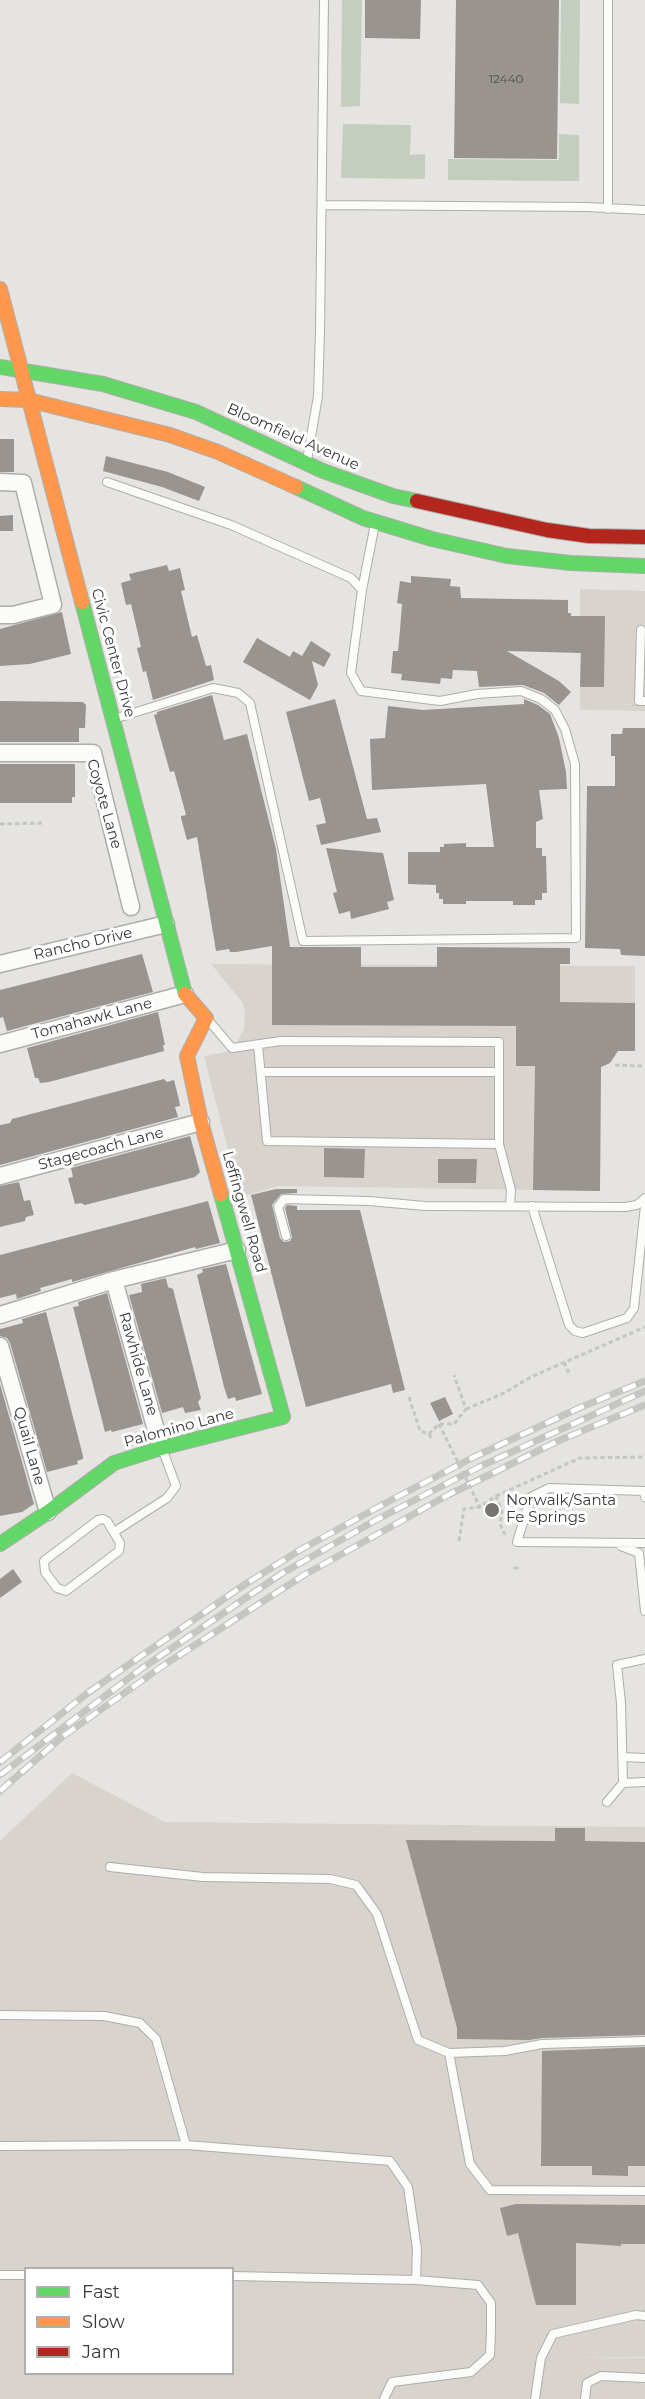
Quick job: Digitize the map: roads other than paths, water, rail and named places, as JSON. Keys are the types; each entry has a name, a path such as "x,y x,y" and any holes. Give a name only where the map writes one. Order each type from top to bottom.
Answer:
{"street":[{"name":"Civic Center Drive","path":"0,289 185,994 206,1018"},
{"name":"Bloomfield Avenue","path":"0,367 103,384 186,409 230,426 307,463 393,496 547,530 589,536 645,537"},
{"path":"0,399 28,400 170,435 218,452 376,522 432,539 507,556 571,563 645,566"},
{"path":"294,487 307,463"},
{"path":"0,482 23,483 53,605 13,615 0,615"},
{"path":"376,522 394,512"},
{"path":"517,537 547,530"},
{"name":"Coyote Lane","path":"0,753 93,753 132,907"},
{"name":"Rancho Drive","path":"0,964 166,924"},
{"name":"Tomahawk Lane","path":"0,1044 185,994"},
{"name":"Leffingwell Road","path":"206,1018 187,1056 201,1122 283,1417"},
{"name":"Stagecoach Lane","path":"0,1176 201,1122"},
{"path":"0,1315 114,1280 237,1250"},
{"name":"Rawhide Lane","path":"114,1280 161,1448"},
{"name":"Quail Lane","path":"0,1346 48,1512"},
{"name":"Palomino Lane","path":"0,1544 114,1463 161,1448 283,1417"}],"lane":[{"path":"307,463 318,396 323,205 324,0"},
{"path":"608,0 608,209"},
{"path":"323,205 587,207 645,210"},
{"path":"107,482 231,525 351,578 362,590"},
{"path":"113,719 213,688 238,693 250,703 303,941 576,939 576,764 568,737 555,710 541,699 521,691 477,694 441,701 361,691 351,673 362,590 376,522"},
{"path":"641,630 639,701 645,701"},
{"path":"206,1018 232,1048 281,1041 499,1042 499,1144 511,1190 510,1206"},
{"path":"258,1045 267,1141 499,1144"},
{"path":"261,1072 499,1072"},
{"path":"286,1236 278,1207 284,1199 369,1201 425,1206 631,1207 645,1198"},
{"path":"532,1206 569,1324 575,1331 583,1333 627,1318 634,1308 645,1206"},
{"path":"114,1532 167,1498 176,1486 161,1448"},
{"path":"645,1497 644,1491 549,1488 531,1497 517,1542 645,1543"},
{"path":"98,1520 107,1521 114,1532 121,1547 119,1551 66,1591 57,1588 43,1568 47,1558 98,1520"},
{"path":"612,1543 639,1553 645,1611"},
{"path":"607,1802 623,1783 621,1703 617,1665 645,1659"},
{"path":"622,1757 645,1758"},
{"path":"623,1783 645,1782"},
{"path":"110,1867 203,1877 330,1880 356,1885 377,1914 418,2040 449,2054 505,2051 542,2044 645,2041"},
{"path":"0,2015 104,2016 140,2023 156,2039 186,2145"},
{"path":"449,2054 470,2164 490,2190 645,2192"},
{"path":"0,2146 186,2145 390,2161 408,2187 417,2249 416,2280"},
{"path":"0,2275 24,2275"},
{"path":"234,2276 416,2280 478,2285 491,2303 489,2355 471,2372 392,2382 384,2399"},
{"path":"535,2399 541,2358 553,2334 636,2315 645,2316"},
{"path":"585,2399 587,2383 601,2376 645,2378"}],"railway":[{"path":"0,1762 89,1692 244,1585 300,1550 474,1457 579,1408 645,1381"},
{"path":"0,1775 141,1669 281,1574 376,1520 479,1467 645,1391"},
{"path":"0,1791 62,1737 167,1663 304,1575 448,1495 560,1440 645,1405"}],"place":[{"name":"Norwalk/Santa Fe Springs","path":"492,1510"}]}
